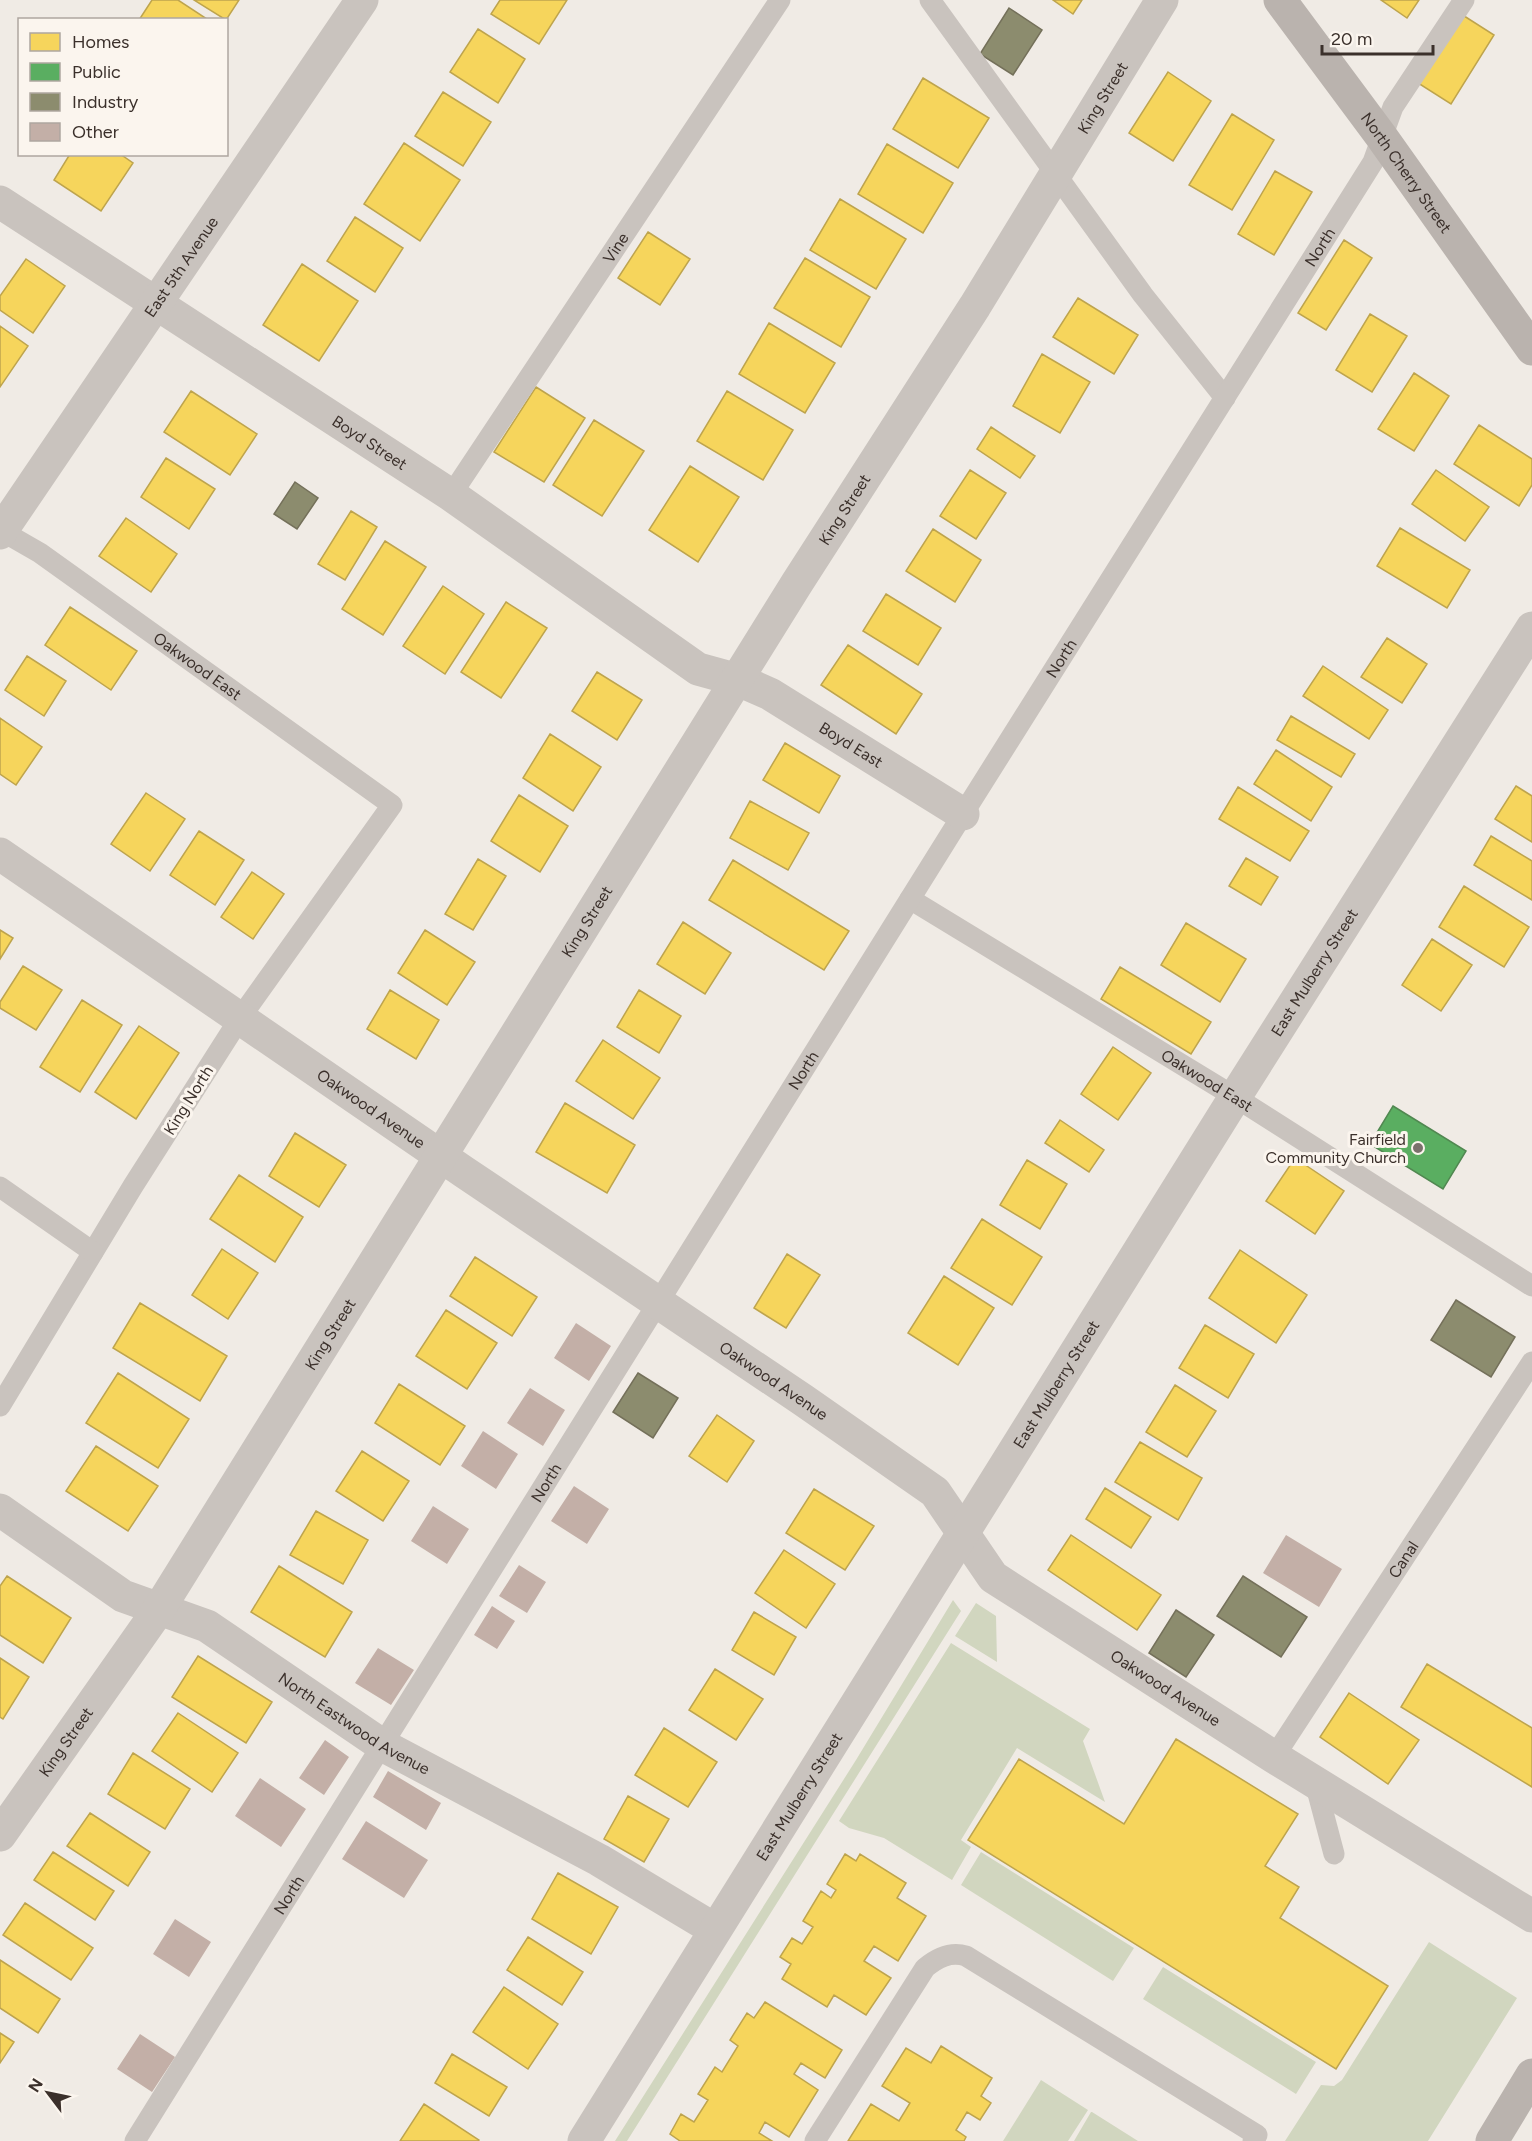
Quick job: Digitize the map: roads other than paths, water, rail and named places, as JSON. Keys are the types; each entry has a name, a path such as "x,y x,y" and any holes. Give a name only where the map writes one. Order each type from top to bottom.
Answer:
{"main road":[{"name":"North Cherry Street","path":"1280,0 1381,136 1532,349"},
{"path":"1492,2141 1532,2075"}],"street":[{"name":"East 5th Avenue","path":"0,531 362,0"},
{"name":"King Street","path":"0,1835 159,1609 440,1155 1055,176 1162,0"},
{"name":"Boyd Street","path":"0,202 452,495 698,669 738,680"},
{"name":"East Mulberry Street","path":"584,2141 714,1929 1235,1097 1532,628"},
{"name":"Boyd East","path":"738,680 770,694 963,814"},
{"name":"Oakwood Avenue","path":"0,854 935,1492 993,1578 1274,1757 1532,1916"},
{"name":"North Eastwood Avenue","path":"0,1510 123,1596 207,1626 382,1745 599,1860 714,1929"}],"lane":[{"name":"Vine","path":"452,495 780,0"},
{"path":"930,0 1143,295 1225,398"},
{"name":"North","path":"135,2141 963,814 1373,162 1393,107 1464,0"},
{"name":"Oakwood East","path":"0,531 40,553 392,805"},
{"name":"King North","path":"0,1406 93,1252 240,1018 392,805"},
{"name":"Oakwood East","path":"910,899 1235,1097 1532,1286"},
{"path":"0,1187 93,1252"},
{"name":"Canal","path":"1274,1757 1532,1362"},
{"path":"1315,1782 1334,1854"},
{"path":"815,2141 925,1968 934,1960 956,1953 966,1956 1257,2135 1253,2141"}],"place":[{"name":"Fairfield Community Church","path":"1418,1148"}]}
